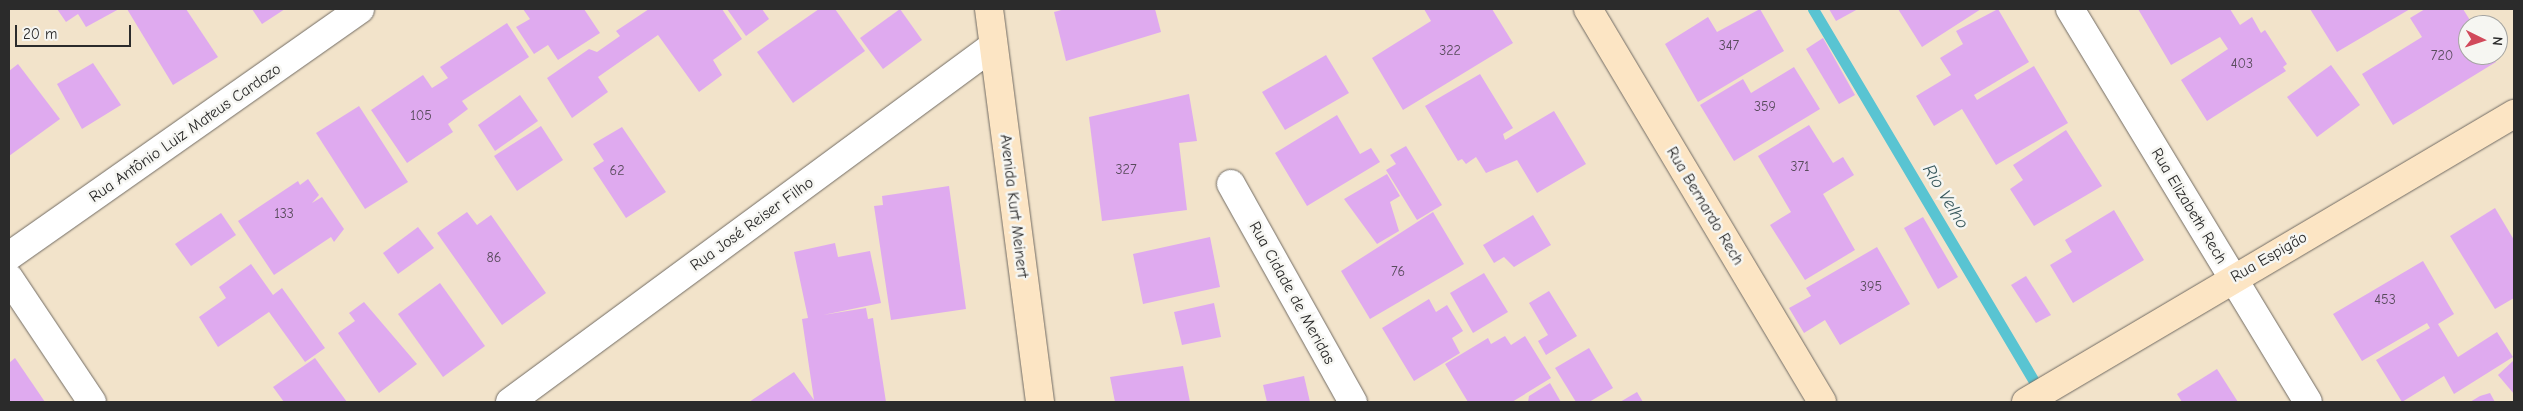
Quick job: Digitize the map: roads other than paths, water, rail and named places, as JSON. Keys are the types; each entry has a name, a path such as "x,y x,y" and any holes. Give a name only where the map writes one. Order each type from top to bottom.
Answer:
{"main road":[{"name":"Avenida Kurt Meinert","path":"989,9 1040,402"},
{"name":"Rua Bernardo Rech","path":"1588,9 1822,402"},
{"name":"Rua Espigão","path":"2039,394 2514,114"}],"street":[{"name":"Rua Antônio Luiz Mateus Cardozo","path":"9,256 360,9"},
{"name":"Rua Elizabeth Rech","path":"2070,9 2308,402"},
{"name":"Rua José Reiser Filho","path":"510,402 993,46"},
{"name":"Rua Cidade de Meridas","path":"1231,184 1353,402"},
{"path":"9,278 92,402"}],"waterway":[{"name":"Rio Velho","path":"1813,9 2042,394"}]}
